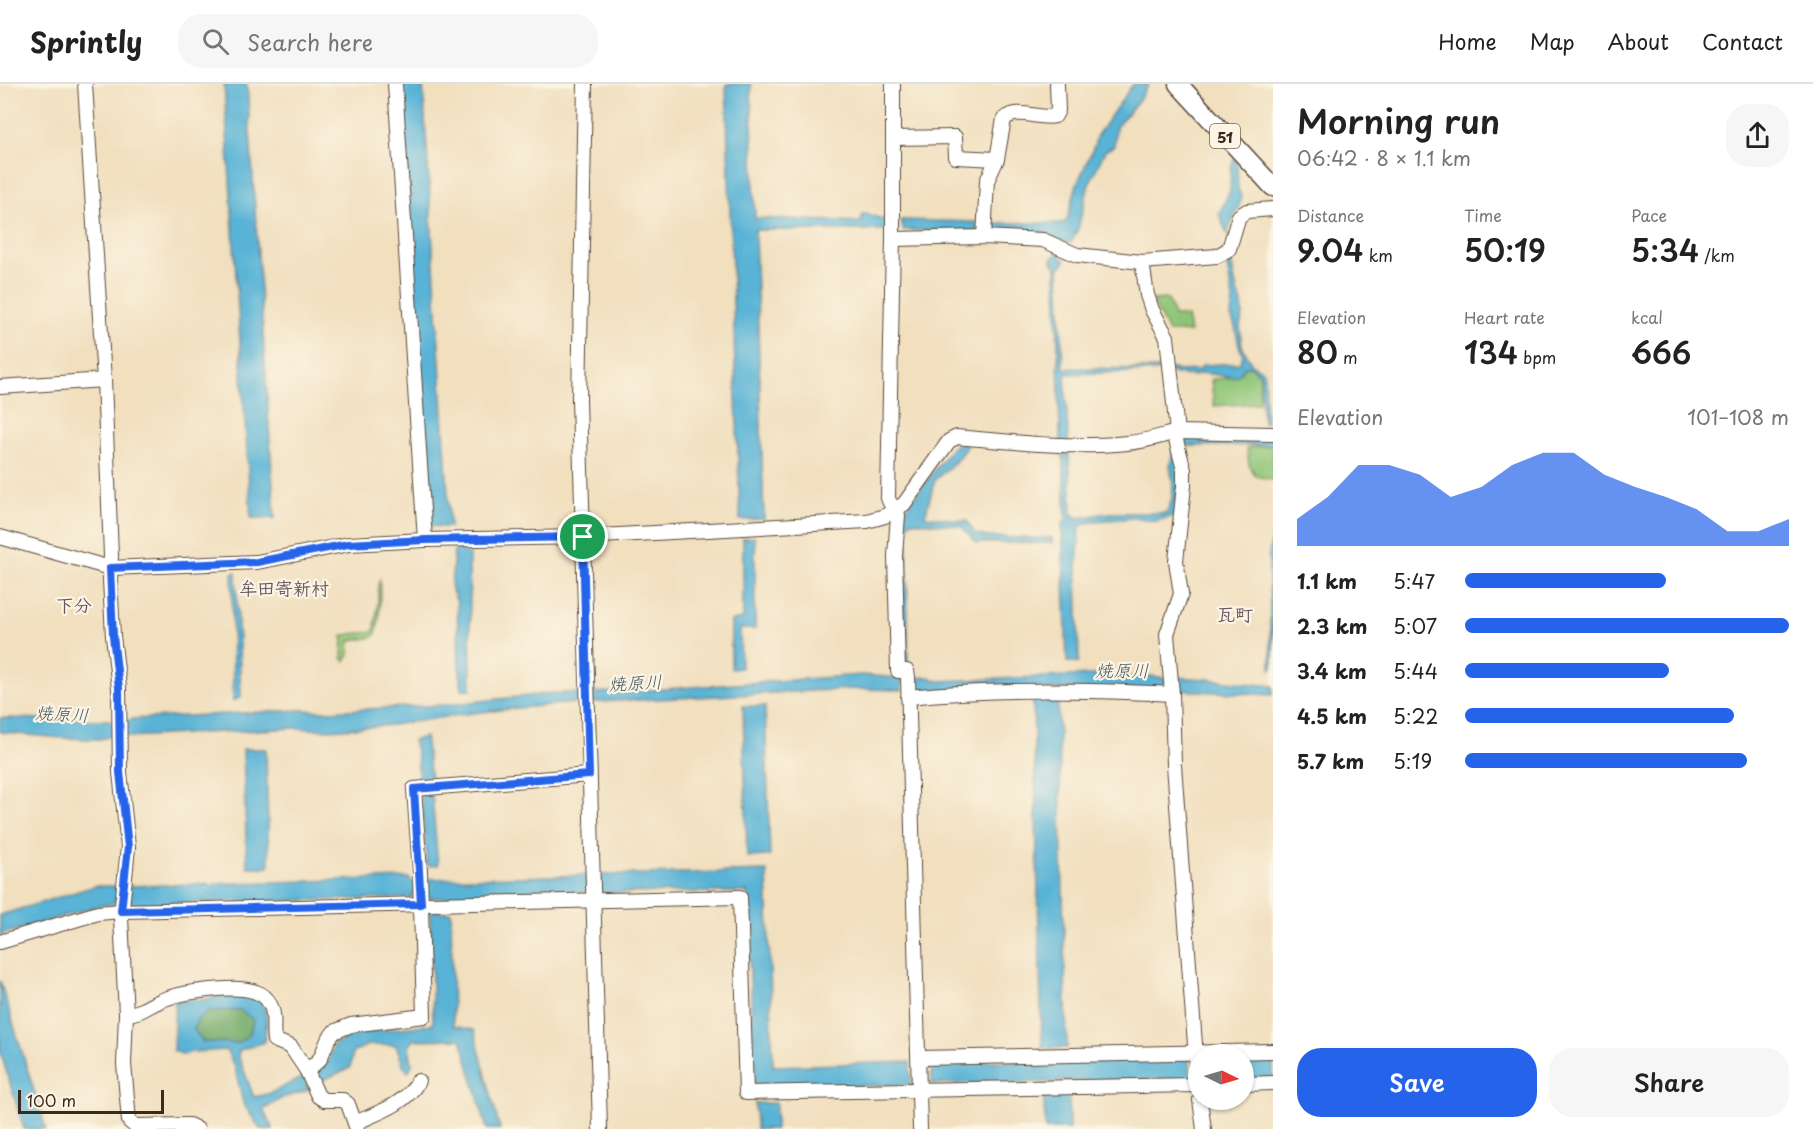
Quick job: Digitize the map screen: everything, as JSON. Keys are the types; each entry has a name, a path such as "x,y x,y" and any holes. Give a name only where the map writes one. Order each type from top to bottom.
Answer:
{"main road":[{"name":"51","path":"1178,84 1273,187"}],"street":[{"path":"85,84 104,381 113,636 119,688 120,772 128,847 121,911 126,1014 124,1064 129,1121 134,1127 189,1125 197,1129"},
{"path":"395,84 425,540"},
{"path":"585,84 579,400 600,1129"},
{"path":"893,84 893,238 888,498 890,505 898,515 895,556 898,670 907,671 908,677 921,1129"},
{"path":"984,237 987,181 997,159 1004,119 1007,116 1019,114 1055,116 1058,110 1057,84"},
{"path":"893,138 955,137 956,157 997,159"},
{"path":"893,238 984,237 1043,240 1077,255 1142,262 1217,256 1228,249 1239,216 1247,211 1273,209"},
{"path":"1142,262 1147,296 1167,337 1177,442 1184,470 1176,561 1180,594 1167,634 1194,1044"},
{"path":"0,387 104,381"},
{"path":"0,537 110,568 257,562 348,544 583,537 867,521 885,516 903,504 949,441 957,437 1065,446 1177,442 1273,434"},
{"path":"908,694 1101,691 1172,694"},
{"path":"307,1071 320,1059 334,1032 351,1025 424,1016 421,900 414,789 589,775"},
{"path":"0,942 99,913 121,911 421,900 740,897 746,1093 1188,1085"},
{"path":"126,1014 141,1012 160,1001 191,992 243,989 262,994 271,1005 273,1012 274,1040 291,1047 307,1071 318,1096 324,1100 343,1100 348,1104 356,1126 392,1107 414,1091 418,1081"},
{"path":"1254,1051 1273,1051"},
{"path":"919,1059 1188,1052"},
{"path":"1254,1084 1273,1083"},
{"path":"1201,1110 1204,1129"}],"green space":[{"path":"1168,299 1174,316 1187,316 1190,332 1168,332 1152,300"},
{"path":"1250,366 1260,374 1259,403 1214,406 1211,379 1233,376"},
{"path":"1273,445 1273,480 1256,476 1249,465 1247,448"},
{"path":"380,579 380,609 376,632 372,637 350,641 349,655 345,661 342,658 343,636 375,629"},
{"path":"241,1010 253,1020 250,1034 238,1043 203,1042 194,1031 197,1020 209,1011"}],"water":[{"path":"224,84 247,84 275,518 251,518"},
{"path":"402,84 423,84 450,527 429,526"},
{"path":"726,84 751,84 755,218 861,222 862,214 865,214 886,219 888,225 884,230 755,230 764,519 740,520"},
{"path":"1133,84 1149,84 1116,127 1114,146 1105,151 1089,184 1078,229 1071,243 1062,241 1060,244 1060,257 1065,260 1059,269 1063,368 1174,369 1178,371 1198,370 1204,365 1240,363 1243,355 1231,317 1233,299 1226,261 1231,260 1237,292 1242,302 1243,316 1240,326 1242,346 1252,364 1264,372 1266,422 1263,423 1260,374 1250,366 1233,377 1203,373 1193,376 1169,371 1065,374 1072,515 1079,518 1107,513 1165,513 1169,509 1172,498 1170,464 1174,449 1180,480 1174,516 1156,521 1133,518 1094,521 1080,526 1077,567 1079,662 1067,662 1062,525 1066,519 1060,434 1056,267 1052,262 1052,257 1056,256 1056,239 1046,233 991,233 992,223 1063,223 1067,220 1077,184 1096,137"},
{"path":"1234,159 1237,161 1238,189 1242,198 1227,234 1219,214 1230,191 1231,168"},
{"path":"901,220 977,222 978,232 903,230"},
{"path":"1184,438 1273,439 1273,445 1183,446"},
{"path":"965,441 967,446 955,462 935,480 925,516 967,521 975,534 987,537 1052,538 1052,543 977,543 961,526 910,521 907,530 908,661 903,661 901,530 906,508 952,447"},
{"path":"1273,531 1273,668 1271,669 1269,555"},
{"path":"755,537 755,629 740,629 741,668 731,669 731,621 743,619 743,538"},
{"path":"459,549 469,554 471,689 462,689 457,602 451,588 454,550"},
{"path":"236,572 241,697 233,701 232,573"},
{"path":"861,675 902,678 902,690 852,689 560,704 472,713 392,725 330,730 295,728 128,737 117,734 102,739 0,732 0,718 109,720 120,723 131,719 443,705 555,693 620,692"},
{"path":"1095,675 1123,678 1142,675 1165,678 1166,689 914,690 913,678 930,677 937,681"},
{"path":"1173,677 1273,686 1273,695 1175,690"},
{"path":"1033,701 1058,701 1067,1048 1042,1048"},
{"path":"743,706 765,706 770,856 747,857"},
{"path":"425,737 431,779 419,780 413,740"},
{"path":"243,749 266,749 269,867 247,867"},
{"path":"421,795 432,795 438,865 427,865"},
{"path":"767,871 773,1066 910,1062 911,1085 754,1087 747,892 581,893 427,898 414,892 411,898 129,904 129,899 115,899 114,904 101,905 0,935 0,915 95,886 115,886 116,891 129,890 130,886 409,878 413,883 426,883 427,879"},
{"path":"430,911 451,912 453,1026 474,1030 500,1129 487,1129 461,1039 413,1040 409,1045 412,1065 408,1072 396,1045 368,1045 353,1052 350,1068 319,1082 314,1078 315,1072 328,1062 334,1044 361,1033 433,1024"},
{"path":"0,981 46,1129 24,1129 0,1051"},
{"path":"238,994 253,996 263,1004 266,1016 264,1042 240,1050 238,1055 254,1097 271,1093 303,1077 309,1090 282,1098 263,1110 273,1129 260,1129 243,1103 235,1067 226,1050 191,1052 184,1055 173,1050 175,1001","holes":["240,1010 253,1020 250,1034 238,1043 203,1042 194,1030 197,1020 209,1011"]},
{"path":"1273,1057 1273,1078 1254,1078 1254,1058"},
{"path":"1188,1058 1188,1079 932,1084 931,1062"},
{"path":"1069,1094 1069,1129 1045,1129 1044,1095"},
{"path":"755,1103 776,1103 776,1129 756,1129"}],"district":[{"name":"牟田寄新村","path":"284,587"},
{"name":"下分","path":"74,604"},
{"name":"瓦町","path":"1235,613"}],"route":[{"path":"583,537 589,775 414,789 421,904 121,911 128,847 120,772 119,688 113,636 110,568 257,562 348,544 583,537"}],"water label":[{"name":"焼原川","path":"1122,669"},
{"name":"焼原川","path":"635,682"},
{"name":"焼原川","path":"62,713"}]}
